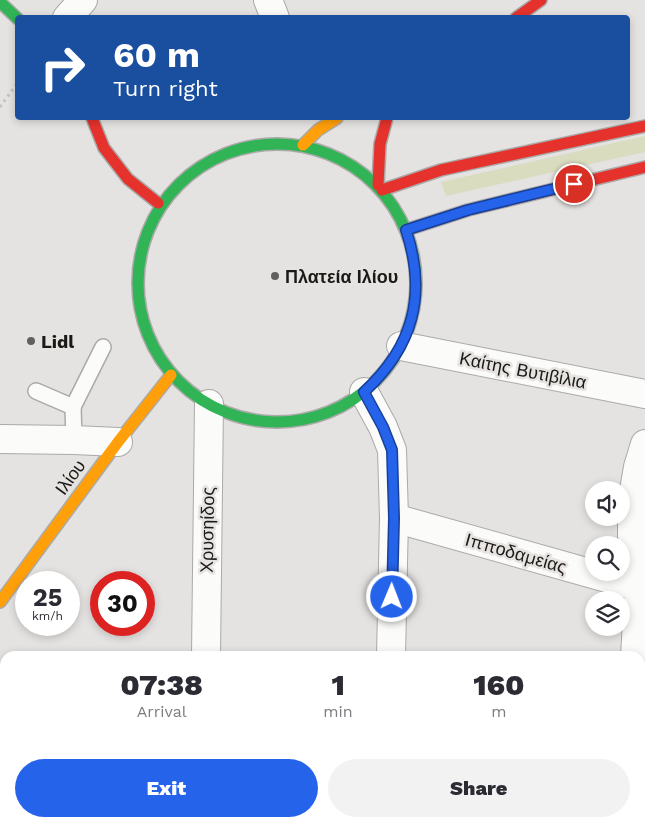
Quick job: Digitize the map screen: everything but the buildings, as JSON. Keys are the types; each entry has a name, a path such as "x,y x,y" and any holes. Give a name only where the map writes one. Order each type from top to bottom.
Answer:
{"main road":[{"path":"520,15 541,0"},
{"path":"0,2 15,16"},
{"path":"93,120 104,148 128,179 158,203"},
{"path":"303,145 328,120"},
{"path":"380,188 380,144 387,120"},
{"path":"380,188 441,170 645,126"},
{"path":"275,143 303,145 346,161 364,174 380,188 399,215 412,249 416,288 414,308 409,328 401,346 390,364 364,392 332,411 302,420 270,422 238,417 209,404 171,375 150,340 142,314 138,287 140,260 158,203 198,168 222,155 248,146 275,143"},
{"path":"406,230 468,210 645,167"},
{"name":"Ιλίου","path":"0,602 118,442 171,375"}],"street":[{"path":"70,15 83,0"},
{"path":"268,0 274,15"},
{"name":"Καίτης Βυτιβίλια","path":"401,346 645,394"},
{"path":"364,392 383,427 392,450 394,518 390,651"},
{"name":"Χρυσηίδος","path":"206,651 209,404"},
{"path":"0,439 118,442"},
{"path":"636,651 639,538 632,502 638,467 645,444"},
{"name":"Ιπποδαμείας","path":"394,518 639,587"}],"lane":[{"path":"74,440 73,407 103,347"},
{"path":"36,391 73,407"}],"path":[{"path":"0,107 15,86"}],"green space":[{"path":"645,136 645,152 446,196 441,182"}],"traffic: fast":[{"path":"0,2 15,16"},
{"path":"277,144 317,150 343,160 375,185 400,217 410,243 416,283 410,323 400,349 375,381 343,406 317,416 277,422 237,416 211,406 179,381 154,349 144,323 138,283 144,243 154,217 179,185 211,160 237,150 277,144"}],"traffic: slow":[{"path":"303,145 318,130 334,120"},
{"path":"0,602 118,442 171,375"}],"traffic: jam":[{"path":"520,15 541,0"},
{"path":"93,120 104,148 128,179 158,203"},
{"path":"378,185 380,144 386,120"},
{"path":"382,190 441,170 645,126"},
{"path":"406,230 468,210 645,167"}],"place":[{"name":"Πλατεία Ιλίου","path":"275,276"},
{"name":"Lidl","path":"31,341"}],"route":[{"path":"392,597 394,518 392,450 383,427 364,392 390,364 409,328 416,288 412,249 406,230 468,210 574,184"}]}
